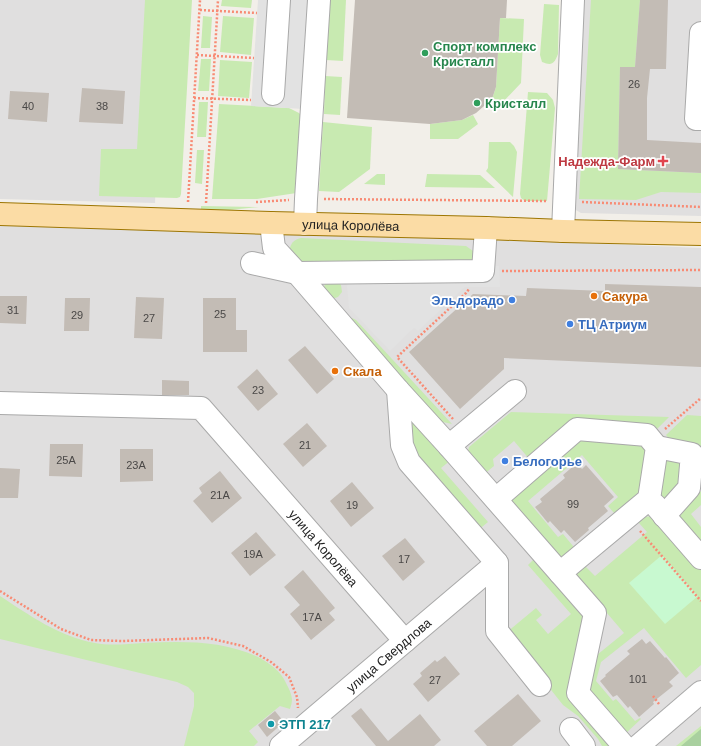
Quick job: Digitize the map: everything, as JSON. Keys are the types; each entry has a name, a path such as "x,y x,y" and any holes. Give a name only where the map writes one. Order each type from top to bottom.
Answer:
{"main road":[{"name":"улица Королёва","path":"0,214 305,224 701,234"}],"street":[{"path":"273,94 278,0"},
{"path":"305,224 319,0"},
{"path":"563,230 573,0"},
{"path":"701,33 696,119 701,119"},
{"path":"271,223 274,248 398,390 457,439 496,499 595,613 578,693 624,746"},
{"path":"252,263 297,273 483,271 486,228"},
{"path":"398,390 402,446 409,462 496,563 497,631 540,685"},
{"path":"457,439 515,390"},
{"name":"улица Королёва","path":"0,403 201,408 405,641"},
{"path":"496,499 577,429 647,435 654,444 692,454 689,488 664,516"},
{"path":"560,573 649,498 654,444"},
{"path":"649,498 701,558"},
{"name":"улица Свердлова","path":"281,746 496,563"},
{"path":"638,746 701,692"}],"path":[{"path":"194,202 188,202 200,0"},
{"path":"200,203 206,204 218,0"},
{"path":"200,10 257,13"},
{"path":"197,55 254,58"},
{"path":"194,98 251,100"},
{"path":"250,202 306,199 565,201 701,207"},
{"path":"457,439 397,356 466,293 483,271 701,270"},
{"path":"654,444 701,398"},
{"path":"628,516 701,601"},
{"path":"0,590 60,630 92,640 123,641 208,638 243,646 271,662 289,677 297,697 300,730"}],"shaded area":[{"path":"0,0 162,0 155,203 0,199"},
{"path":"258,0 311,0 304,109 251,106"},
{"path":"573,0 701,0 701,216 581,213 569,206"},
{"path":"0,224 701,248 701,746 0,746"},
{"path":"345,263 499,266 500,287 465,287 418,331 414,328 390,351 349,308"}],"green space":[{"path":"145,0 192,0 181,194 180,197 177,198 99,196 101,149 137,149"},
{"path":"222,0 252,0 251,8 221,6"},
{"path":"329,0 346,0 343,61 326,60"},
{"path":"591,0 640,0 635,67 620,67 618,169 701,173 701,193 661,192 636,200 579,199"},
{"path":"544,4 559,5 558,54 554,62 550,64 542,62 540,55"},
{"path":"203,16 212,17 210,48 201,48"},
{"path":"223,16 254,18 251,55 220,52"},
{"path":"500,18 524,19 521,83 502,103 492,99 496,87"},
{"path":"201,59 211,59 209,91 198,91"},
{"path":"220,60 252,62 249,98 218,96"},
{"path":"325,76 342,77 340,115 324,114"},
{"path":"528,92 547,93 553,100 555,108 547,201 525,201 521,198 520,194"},
{"path":"199,102 208,102 206,137 197,137"},
{"path":"219,104 289,108 299,113 303,118 303,192 257,199 212,199"},
{"path":"473,115 478,124 458,139 430,139 430,124 462,120"},
{"path":"323,122 372,127 370,169 339,192 319,191"},
{"path":"489,142 510,142 517,152 513,197 486,171 488,168"},
{"path":"197,150 204,150 202,184 195,183"},
{"path":"377,174 385,174 385,185 364,184"},
{"path":"427,174 480,175 495,188 425,187"},
{"path":"201,206 259,207 201,213"},
{"path":"301,238 466,246 473,251 473,262 305,267 289,251 293,242"},
{"path":"330,280 336,280 341,285 342,292 338,297 332,299 323,290 325,284"},
{"path":"352,318 356,320 452,424 438,421 350,319"},
{"path":"511,412 669,417 657,429 575,422 530,460 514,441 493,459 494,466 483,475 467,455 469,447"},
{"path":"687,415 701,416 701,447 674,444 666,435"},
{"path":"412,416 451,460 441,468 488,522 477,531 406,445"},
{"path":"582,440 647,446 640,491 615,514 608,506 618,497 582,455 528,501 558,537 563,534 573,546 572,551 561,561 513,506 511,499"},
{"path":"664,458 681,461 678,493 668,500 662,498 659,492"},
{"path":"701,491 701,505 691,514 701,527 701,544 679,519 679,515 683,507"},
{"path":"653,516 701,568 701,665 686,678 644,628 601,662 596,681 613,701 616,699 635,721 640,718 641,719 624,735 586,694 592,659 624,633 572,572 584,565 595,576 647,532 639,523 644,517"},
{"path":"662,555 698,596 665,624 629,583"},
{"path":"535,558 585,616 569,697 613,746 602,746 598,739 578,716 563,705 506,633 536,608 542,615 536,620 548,634 571,614 528,565"},
{"path":"0,596 57,631 95,643 113,645 188,642 217,645 246,652 268,663 281,675 288,686 291,695 292,701 290,709 280,706 249,731 258,742 254,746 184,746 194,706 194,693 188,687 177,682 0,639"},
{"path":"701,726 701,746 676,746"},
{"path":"701,729 701,746 681,746"}],"building":[{"name":"Спорт комплекс Кристалл","path":"355,0 507,0 506,18 500,18 496,87 492,99 476,113 462,120 430,124 347,118"},
{"path":"640,0 668,0 666,69 650,69 647,98 647,140 701,143 701,173 618,169 620,67 635,67"},
{"path":"82,88 125,91 123,124 79,122"},
{"path":"10,91 49,93 47,122 8,119"},
{"name":"ТЦ Атриум","path":"605,284 701,287 701,367 504,358 504,369 460,409 409,352 473,294 526,296 527,288 605,291"},
{"path":"0,296 27,296 26,324 0,323"},
{"path":"136,297 164,298 162,339 134,338"},
{"path":"65,298 90,298 89,331 64,331"},
{"path":"203,298 236,298 236,330 247,330 247,352 203,352"},
{"path":"305,346 334,379 317,394 288,360"},
{"path":"257,369 278,394 258,411 237,387"},
{"path":"162,380 189,381 189,395 162,395"},
{"path":"307,423 327,446 303,467 283,444"},
{"path":"50,444 83,444 82,477 49,476"},
{"path":"120,449 153,449 153,481 120,482"},
{"path":"577,463 582,469 586,465 614,497 604,506 608,511 588,528 589,530 575,542 564,530 561,533 550,521 548,523 535,507 542,502 540,499 565,478 563,475"},
{"path":"0,468 20,469 18,498 0,498"},
{"path":"220,471 242,498 212,523 193,501 202,493 199,488"},
{"path":"352,482 374,508 351,527 330,501"},
{"path":"256,532 276,555 250,576 231,553"},
{"path":"405,538 425,562 403,581 382,556"},
{"path":"303,570 335,608 329,613 335,620 311,640 290,614 300,605 284,587"},
{"path":"642,639 646,644 650,641 679,673 669,682 673,686 653,702 654,704 639,717 630,706 628,708 617,695 613,697 600,681 630,654 627,651"},
{"path":"445,656 460,674 428,702 413,684 422,676 420,673 435,660 437,662"},
{"path":"518,694 541,721 512,746 487,746 474,731"},
{"path":"361,708 388,741 420,714 441,740 434,746 376,746 351,716"},
{"name":"ЭТП 217","path":"275,711 284,722 267,737 258,725"}],"place":[{"name":"Спорт комплекс Кристалл","path":"425,53"},
{"name":"Кристалл","path":"477,103"},
{"name":"Надежда-Фарм","path":"663,161"},
{"name":"Сакура","path":"594,296"},
{"name":"Эльдорадо","path":"512,300"},
{"name":"ТЦ Атриум","path":"570,324"},
{"name":"Скала","path":"335,371"},
{"name":"Белогорье","path":"505,461"},
{"name":"ЭТП 217","path":"271,724"}]}
